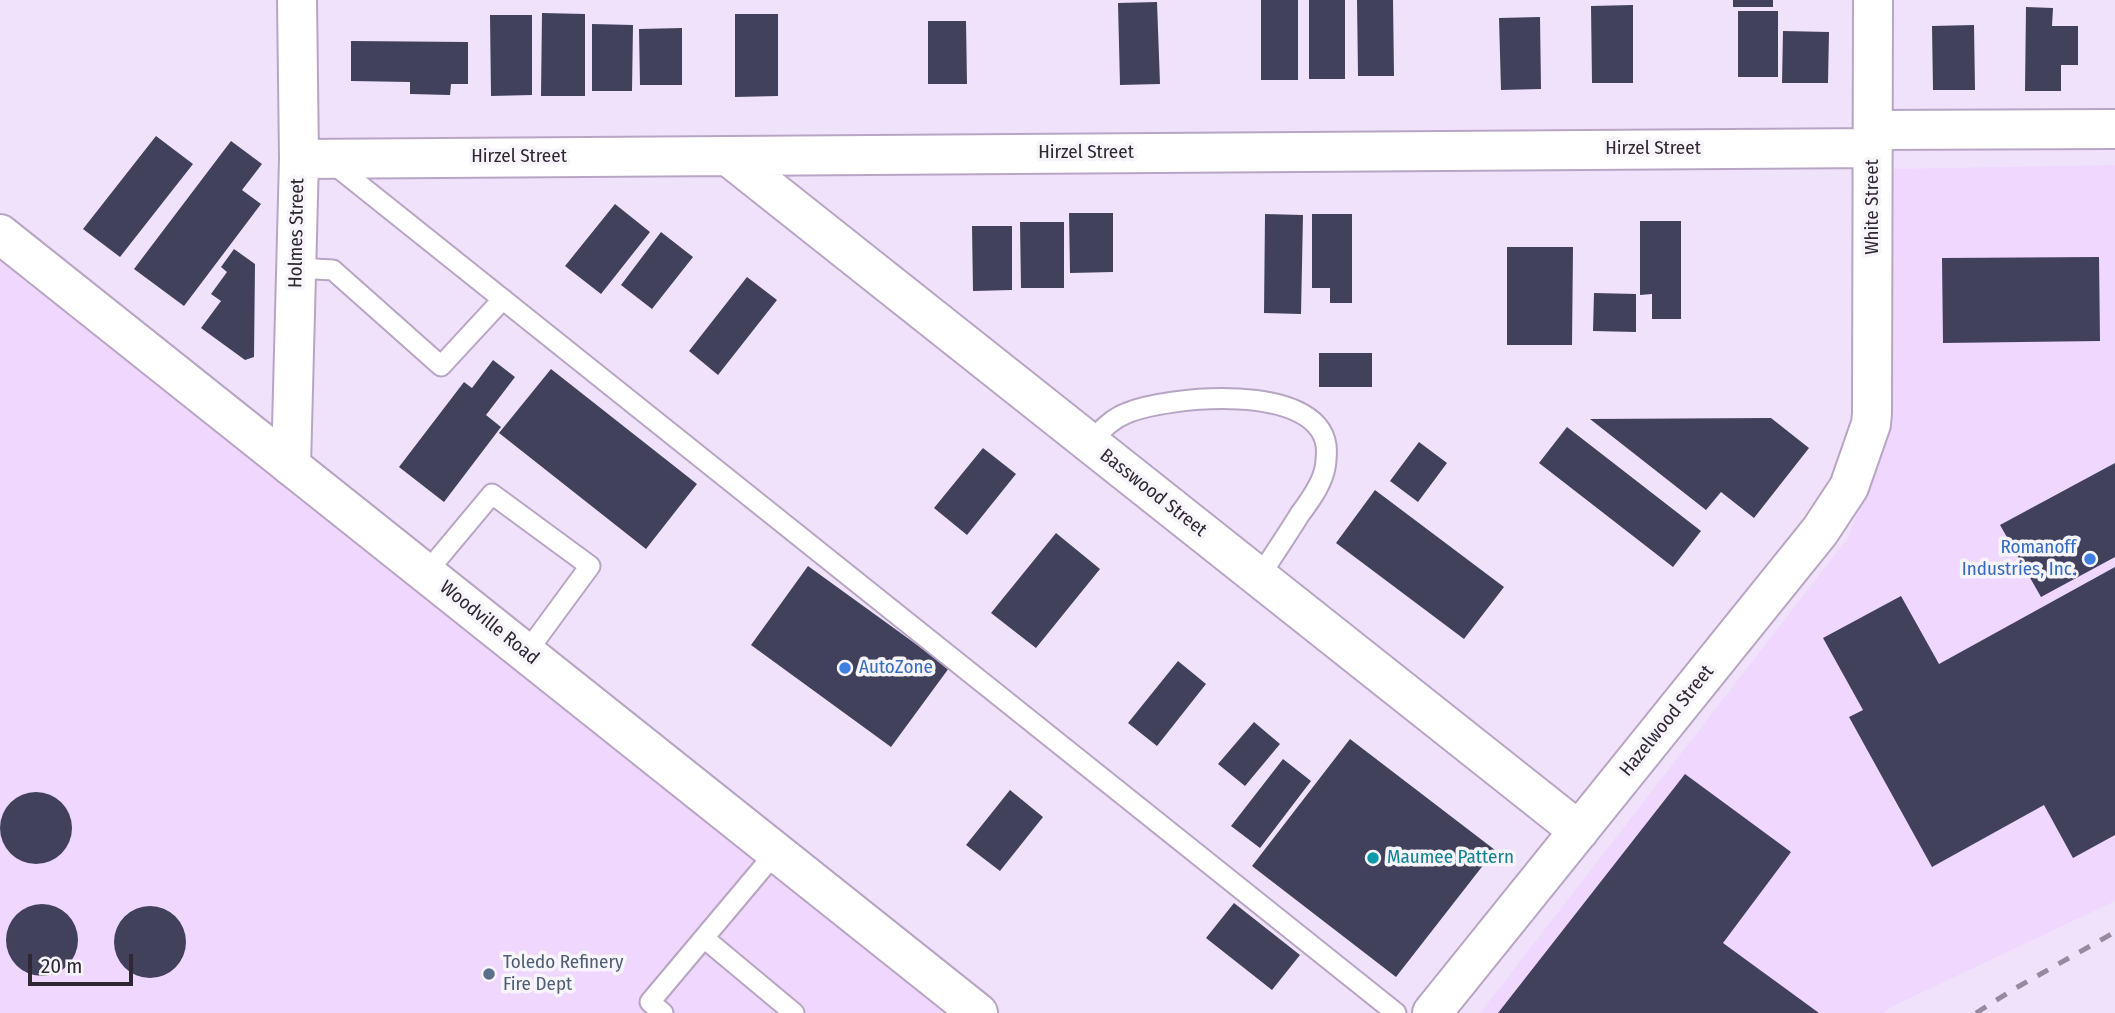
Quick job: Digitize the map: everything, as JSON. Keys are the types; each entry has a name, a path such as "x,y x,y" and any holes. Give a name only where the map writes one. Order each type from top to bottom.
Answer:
{"street":[{"name":"Holmes Street","path":"292,466 296,268 313,159 297,0"},
{"name":"White Street","path":"1872,413 1873,0"},
{"name":"Hirzel Street","path":"313,159 728,156 1873,139 2115,129"},
{"name":"Basswood Street","path":"728,156 1578,831"},
{"name":"Woodville Road","path":"0,234 978,1013"},
{"name":"Hazelwood Street","path":"1432,1013 1820,531 1849,487 1871,424 1872,413"}],"lane":[{"path":"313,159 503,299 1396,1013"},
{"path":"296,268 333,270 441,366 503,299"},
{"path":"1089,443 1107,424 1126,413 1161,403 1205,399 1275,403 1299,410 1317,425 1326,445 1324,472 1311,498 1259,578"},
{"path":"426,573 492,494 590,566 526,653"},
{"path":"663,1013 650,1002 776,852"},
{"path":"704,938 794,1013"}],"shaded area":[{"path":"2115,165 2115,901 1889,1008 1884,1013 1480,1013 1847,539 1891,432 1891,169"},
{"path":"0,224 984,1013 0,1013"}],"building":[{"path":"1261,0 1298,0 1298,80 1261,80"},
{"path":"1309,0 1345,0 1345,79 1309,79"},
{"path":"1357,0 1393,0 1394,76 1358,76"},
{"path":"1733,0 1773,0 1773,7 1733,7"},
{"path":"1157,2 1160,84 1120,85 1118,3"},
{"path":"1633,5 1633,83 1592,83 1591,6"},
{"path":"2026,7 2053,8 2052,26 2078,26 2078,65 2061,65 2061,91 2025,91"},
{"path":"1738,11 1778,11 1778,77 1738,77"},
{"path":"542,13 585,14 585,96 541,96"},
{"path":"735,14 778,14 778,96 735,97"},
{"path":"490,15 532,15 532,95 491,96"},
{"path":"1540,17 1541,89 1501,90 1499,18"},
{"path":"928,21 966,21 967,84 928,84"},
{"path":"592,24 633,25 632,91 592,91"},
{"path":"1974,25 1975,90 1933,90 1932,26"},
{"path":"682,28 682,85 640,85 639,29"},
{"path":"1783,31 1829,32 1828,83 1782,83"},
{"path":"351,41 468,42 468,84 451,84 450,95 410,94 410,82 351,81"},
{"path":"156,136 193,164 120,257 83,229"},
{"path":"231,141 262,164 242,190 261,204 184,306 134,269"},
{"path":"615,204 650,232 601,294 565,266"},
{"path":"1069,213 1113,213 1113,272 1070,273"},
{"path":"1265,214 1303,215 1301,314 1264,313"},
{"path":"1312,214 1352,214 1352,303 1330,303 1330,288 1312,288"},
{"path":"1640,221 1681,221 1681,319 1652,319 1652,294 1640,295"},
{"path":"1020,222 1064,222 1064,288 1021,288"},
{"path":"972,226 1012,226 1012,290 973,291"},
{"path":"661,232 693,257 652,309 621,285"},
{"path":"1507,247 1573,247 1572,345 1507,345"},
{"path":"234,249 255,264 254,357 245,360 201,328 221,301 211,294 227,272 221,267"},
{"path":"2099,257 2100,341 1943,343 1942,258"},
{"path":"747,277 777,300 718,375 689,351"},
{"path":"1594,293 1636,294 1636,332 1593,331"},
{"path":"1319,353 1372,353 1372,387 1319,387"},
{"path":"493,360 515,377 486,415 501,427 444,502 399,467 464,382 472,388"},
{"path":"551,369 697,484 646,549 499,433"},
{"path":"1771,418 1809,448 1754,518 1721,492 1706,510 1590,419"},
{"path":"1567,427 1701,531 1673,567 1539,463"},
{"path":"1419,442 1447,463 1418,502 1390,481"},
{"path":"983,448 1016,474 967,535 934,508"},
{"path":"2115,463 2115,557 2041,597 2000,525"},
{"path":"1375,490 1504,587 1464,639 1336,543"},
{"path":"1056,533 1100,569 1036,648 991,613"},
{"path":"808,566 949,668 891,747 751,645"},
{"path":"2115,567 2115,835 2073,858 2044,805 1932,867 1849,717 1863,710 1823,638 1901,596 1939,664"},
{"path":"1178,661 1206,684 1157,746 1128,723"},
{"path":"1254,722 1280,744 1245,786 1218,764"},
{"name":"Maumee Pattern","path":"1350,739 1495,850 1396,977 1252,866"},
{"path":"1283,759 1311,781 1260,848 1231,826"},
{"path":"1685,774 1791,852 1723,943 1819,1013 1498,1013"},
{"path":"1010,790 1043,817 1000,871 966,845"},
{"path":"36,792 56,798 66,808 72,828 66,848 56,858 36,864 16,858 6,848 0,828 6,808 16,798"},
{"path":"1234,903 1300,955 1272,990 1206,938"},
{"path":"42,904 62,910 72,920 78,940 72,960 62,970 42,976 22,970 12,960 6,940 12,920 22,910"},
{"path":"150,906 170,912 180,922 186,942 180,962 170,972 150,978 130,972 120,962 114,942 120,922 130,912"}],"railway":[{"path":"1976,1013 2115,932"}],"place":[{"name":"Romanoff Industries, Inc.","path":"2090,559"},
{"name":"AutoZone","path":"845,668"},
{"name":"Maumee Pattern","path":"1373,858"},
{"name":"Toledo Refinery Fire Dept","path":"489,974"}]}
